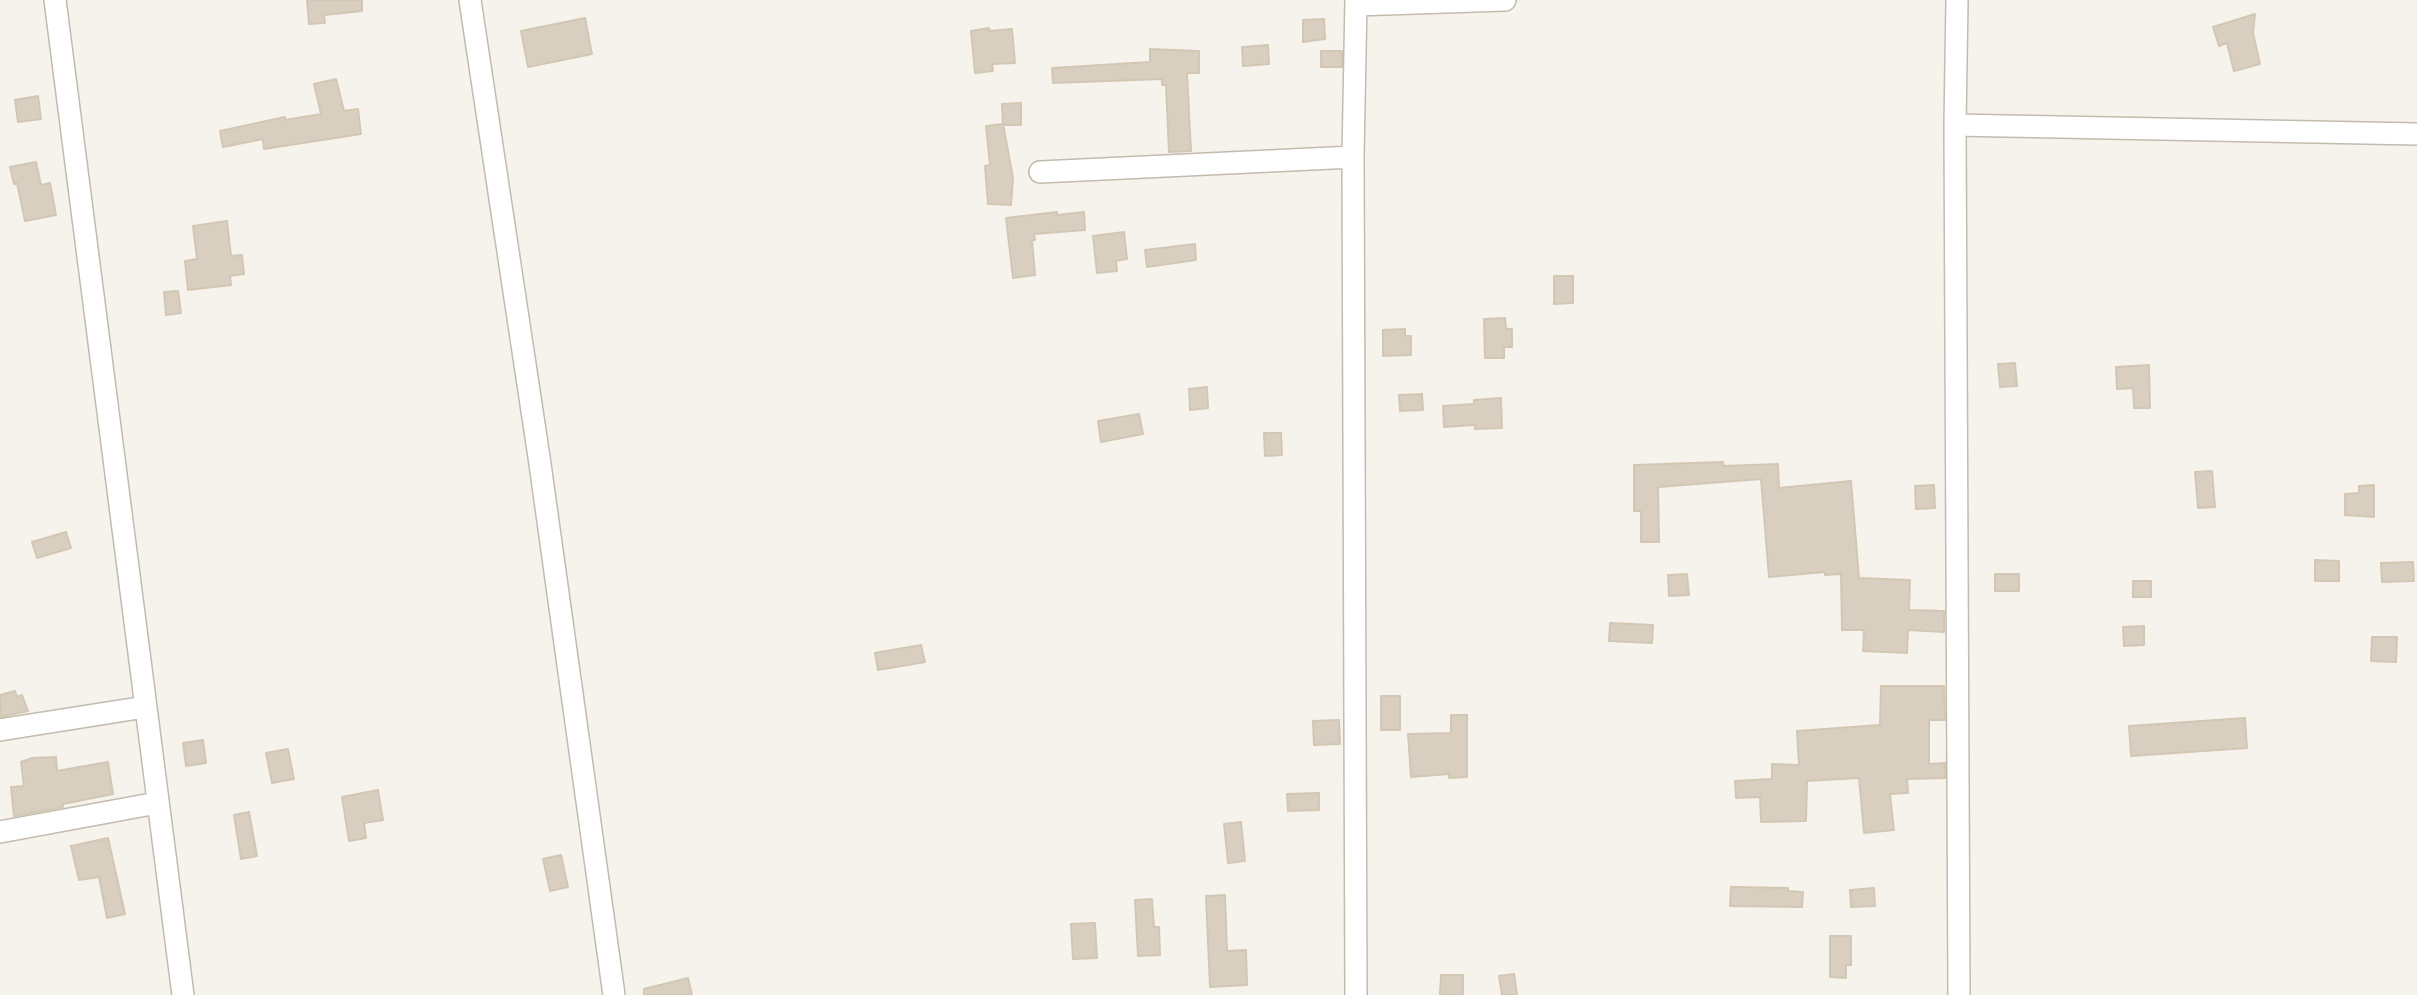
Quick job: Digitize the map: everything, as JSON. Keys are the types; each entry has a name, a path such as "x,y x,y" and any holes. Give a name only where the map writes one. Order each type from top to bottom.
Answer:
{"street":[{"path":"55,0 183,995"},
{"path":"470,0 539,457 614,995"},
{"path":"1356,995 1353,157 1356,2 1505,0"},
{"path":"1957,0 1955,125 1959,995"},
{"path":"1955,125 2417,134"},
{"path":"1040,172 1353,157"},
{"path":"0,730 145,707"},
{"path":"0,832 157,803"}],"building":[{"path":"307,0 362,0 362,11 324,15 325,23 309,24"},
{"path":"2255,14 2253,33 2260,64 2234,71 2227,43 2219,46 2213,27"},
{"path":"585,18 592,54 528,67 521,31"},
{"path":"1324,19 1325,39 1303,42 1303,20"},
{"path":"989,28 989,31 1012,29 1015,63 992,64 993,71 975,73 971,31"},
{"path":"1268,45 1269,64 1243,66 1242,47"},
{"path":"1150,49 1199,51 1199,73 1187,73 1191,151 1169,152 1166,85 1162,85 1162,79 1053,83 1052,68 1150,62"},
{"path":"1321,51 1342,51 1342,67 1321,67"},
{"path":"336,79 344,111 358,109 361,134 264,149 263,139 223,147 220,131 285,117 285,120 321,114 314,84"},
{"path":"38,96 41,119 18,122 15,100"},
{"path":"1021,103 1021,125 1003,125 1002,104"},
{"path":"1003,124 1013,178 1011,205 988,204 985,166 990,165 986,126"},
{"path":"36,162 41,185 50,183 56,215 25,221 17,183 14,184 10,167"},
{"path":"1057,212 1057,215 1084,212 1085,230 1034,234 1035,240 1032,240 1035,275 1013,278 1006,218"},
{"path":"227,221 231,256 242,255 244,274 230,276 231,285 188,290 185,261 197,259 193,226"},
{"path":"1124,232 1127,259 1116,261 1117,271 1097,273 1093,236"},
{"path":"1195,244 1196,260 1147,267 1145,250"},
{"path":"1554,276 1573,276 1573,303 1554,304"},
{"path":"178,291 181,313 166,315 164,292"},
{"path":"1505,318 1506,329 1512,329 1512,347 1504,347 1504,358 1485,358 1484,319"},
{"path":"1405,329 1405,336 1411,336 1411,355 1383,356 1383,330"},
{"path":"2015,363 2017,386 2000,387 1998,364"},
{"path":"2149,365 2150,408 2134,408 2133,388 2117,389 2116,367"},
{"path":"1207,387 1208,408 1190,410 1189,389"},
{"path":"1422,394 1423,410 1400,411 1399,395"},
{"path":"1501,398 1502,428 1475,429 1475,425 1444,427 1443,406 1474,404 1474,400"},
{"path":"1139,414 1143,434 1101,442 1098,421"},
{"path":"1264,433 1281,433 1282,455 1265,456"},
{"path":"1723,462 1724,466 1778,464 1779,488 1851,481 1859,578 1910,580 1909,610 1944,611 1944,632 1908,630 1907,653 1863,651 1864,630 1842,630 1841,574 1825,575 1825,572 1769,577 1761,479 1658,487 1659,542 1641,542 1641,511 1634,511 1634,465"},
{"path":"2212,471 2215,507 2198,508 2195,472"},
{"path":"1934,485 1935,508 1916,509 1915,486"},
{"path":"2374,485 2374,517 2345,515 2345,494 2359,493 2359,486"},
{"path":"66,532 71,548 37,558 32,542"},
{"path":"2315,560 2339,561 2339,581 2315,581"},
{"path":"2413,562 2414,581 2382,582 2381,563"},
{"path":"1687,574 1689,595 1669,596 1668,575"},
{"path":"1995,574 2019,574 2019,591 1995,591"},
{"path":"2133,581 2151,581 2151,597 2133,597"},
{"path":"1610,623 1653,625 1652,643 1609,641"},
{"path":"2144,626 2144,645 2124,646 2123,627"},
{"path":"2372,637 2397,637 2396,662 2371,661"},
{"path":"921,645 925,662 878,670 875,653"},
{"path":"1881,686 1944,686 1945,720 1929,720 1929,764 1945,763 1945,778 1907,779 1908,793 1890,794 1894,830 1864,833 1859,778 1807,781 1806,821 1761,822 1760,797 1736,798 1735,781 1772,779 1772,764 1799,765 1797,731 1880,725"},
{"path":"15,691 17,697 22,695 28,711 1,717 0,695"},
{"path":"1381,696 1400,696 1400,730 1381,730"},
{"path":"1451,715 1467,715 1467,777 1449,778 1449,774 1411,777 1408,734 1451,733"},
{"path":"2245,718 2247,748 2131,756 2129,726"},
{"path":"1339,720 1340,744 1314,745 1313,721"},
{"path":"203,740 206,763 186,766 183,743"},
{"path":"288,749 294,779 272,783 266,753"},
{"path":"56,757 57,771 108,762 113,794 14,816 11,787 24,786 21,762 32,758"},
{"path":"378,790 383,820 364,823 366,838 349,841 342,797"},
{"path":"1319,793 1319,810 1288,811 1287,794"},
{"path":"249,812 257,856 241,859 234,815"},
{"path":"1241,822 1245,861 1228,863 1224,824"},
{"path":"108,838 125,914 107,918 99,877 79,880 71,846"},
{"path":"561,855 568,887 550,891 543,859"},
{"path":"1731,887 1788,888 1788,891 1803,892 1802,907 1730,906"},
{"path":"1874,888 1875,906 1851,907 1850,890"},
{"path":"1225,895 1227,951 1246,950 1247,985 1210,987 1206,896"},
{"path":"1152,899 1154,927 1159,927 1160,955 1138,956 1135,900"},
{"path":"1095,923 1097,958 1073,959 1071,924"},
{"path":"1830,936 1851,936 1851,965 1846,965 1846,978 1830,977"},
{"path":"1514,974 1517,995 1502,995 1499,976"},
{"path":"1441,975 1463,975 1463,995 1440,995"},
{"path":"688,978 692,995 644,995 644,989"}]}
